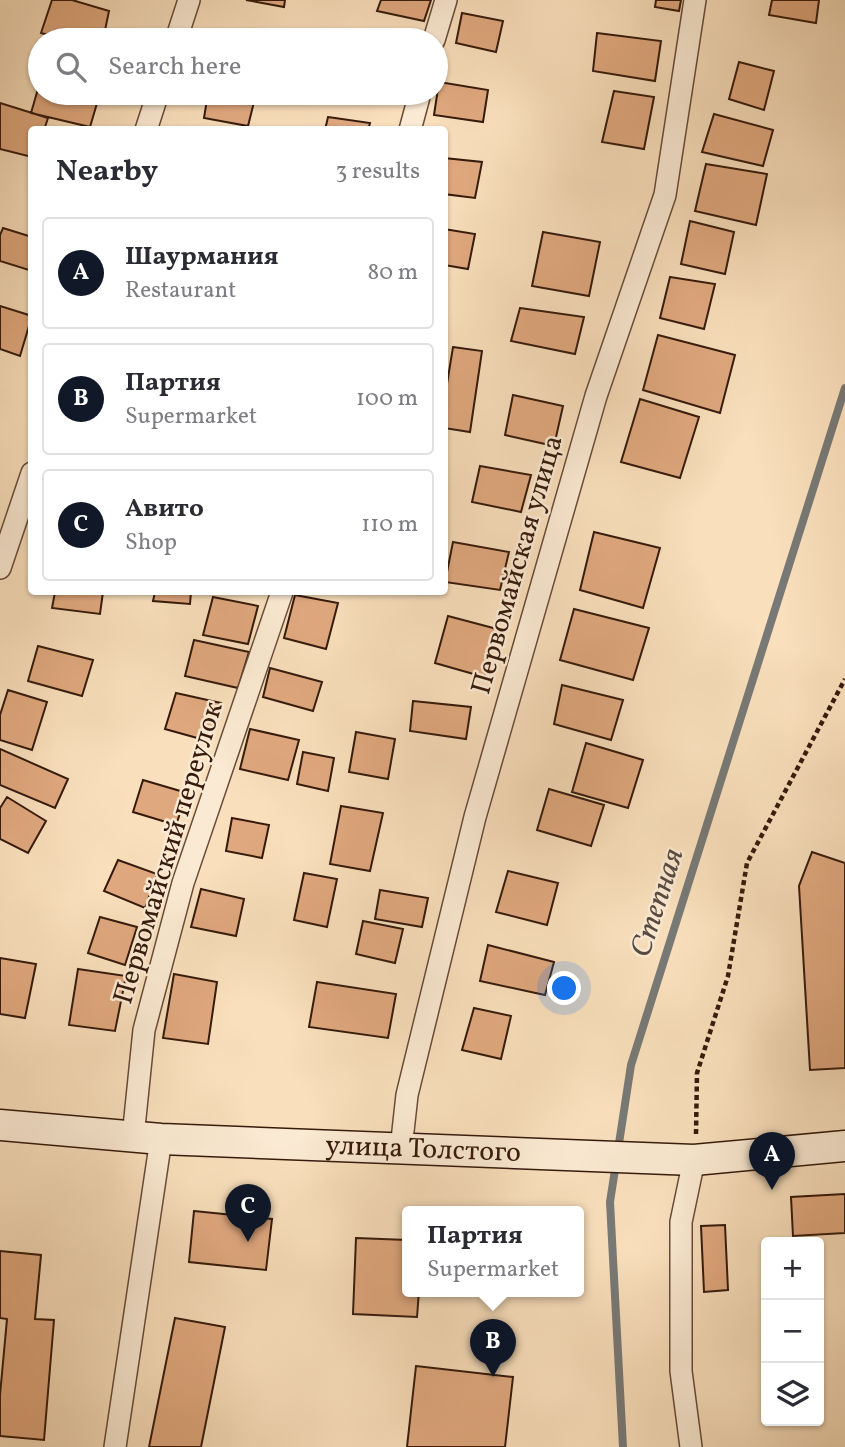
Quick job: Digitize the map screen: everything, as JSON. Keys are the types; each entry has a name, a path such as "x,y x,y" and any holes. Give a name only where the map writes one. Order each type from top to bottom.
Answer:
{"main road":[{"name":"улица Толстого","path":"0,1125 147,1138 684,1160 845,1146"}],"street":[{"path":"180,28 189,0"},
{"path":"438,28 446,0"},
{"name":"Первомайская улица","path":"401,1149 407,1095 475,817 596,396 666,195 695,0"},
{"path":"147,126 154,105"},
{"path":"411,126 417,105"},
{"path":"0,568 28,485"},
{"name":"Первомайский переулок","path":"147,1138 144,1030 183,883 281,595"},
{"path":"115,1447 147,1138"},
{"path":"684,1160 681,1222 681,1371 691,1447"}],"path":[{"path":"684,1160 697,1073 728,976 747,863 845,679"}],"building":[{"path":"52,0 72,0 109,11 105,28 43,28"},
{"path":"246,0 285,0 284,7"},
{"path":"381,0 431,0 424,21 377,11"},
{"path":"656,0 681,0 679,11 655,7"},
{"path":"772,0 819,0 816,23 769,15"},
{"path":"462,13 503,21 496,52 456,43"},
{"path":"597,33 661,41 655,81 593,71"},
{"path":"739,62 774,71 764,110 729,99"},
{"path":"448,83 488,90 483,122 434,115 436,105 448,105"},
{"path":"614,91 654,97 644,149 602,142"},
{"path":"0,103 48,118 45,126 28,126 28,156 0,149"},
{"path":"33,105 96,105 90,126 31,113"},
{"path":"206,105 253,105 248,126 204,118"},
{"path":"714,114 773,130 763,166 702,152"},
{"path":"328,117 370,123 369,126 326,126"},
{"path":"448,158 482,162 475,198 448,195"},
{"path":"706,164 767,174 756,225 695,211"},
{"path":"690,221 734,232 725,274 681,264"},
{"path":"3,228 28,236 28,270 0,261 0,235"},
{"path":"448,230 475,234 468,269 448,266"},
{"path":"543,232 600,242 589,296 532,286"},
{"path":"670,277 715,284 704,329 660,318"},
{"path":"0,306 28,315 28,329 20,356 0,349"},
{"path":"520,308 584,317 575,354 511,341"},
{"path":"658,335 735,355 720,413 643,390"},
{"path":"453,347 482,351 470,432 448,429 448,378"},
{"path":"513,395 563,406 554,446 505,435"},
{"path":"640,399 699,417 680,478 621,462"},
{"path":"480,466 531,475 521,512 472,502"},
{"path":"594,532 660,548 643,608 580,590"},
{"path":"453,542 509,552 500,590 448,582"},
{"path":"54,595 103,595 100,614 52,608"},
{"path":"154,595 191,595 190,604 153,601"},
{"path":"295,595 338,603 326,649 284,638"},
{"path":"213,597 258,606 248,644 203,635"},
{"path":"574,609 649,628 633,680 560,660"},
{"path":"448,616 497,629 484,677 435,663"},
{"path":"194,640 249,652 238,688 185,676"},
{"path":"38,646 93,660 82,696 28,681"},
{"path":"270,668 322,682 313,711 263,697"},
{"path":"562,685 623,700 611,740 554,724"},
{"path":"8,690 47,702 32,750 0,740 0,715"},
{"path":"176,693 221,703 208,741 165,729"},
{"path":"413,701 471,707 466,739 410,731"},
{"path":"250,729 299,740 288,780 240,769"},
{"path":"356,732 395,739 388,779 349,772"},
{"path":"586,743 643,760 628,808 572,792"},
{"path":"0,749 68,779 55,808 0,785"},
{"path":"303,752 334,758 328,791 297,784"},
{"path":"143,780 187,793 176,825 133,812"},
{"path":"549,789 604,805 591,846 537,830"},
{"path":"7,797 46,821 28,853 0,839 0,808"},
{"path":"341,806 383,813 370,871 330,864"},
{"path":"232,818 269,825 262,858 226,851"},
{"path":"812,852 845,863 845,1068 810,1070 799,886"},
{"path":"118,860 157,874 145,908 104,891"},
{"path":"508,871 558,883 547,925 496,912"},
{"path":"304,873 337,879 327,927 294,920"},
{"path":"201,889 244,899 236,936 191,927"},
{"path":"380,890 428,898 422,927 375,919"},
{"path":"100,917 137,927 125,965 88,953"},
{"path":"363,921 403,929 395,963 356,954"},
{"path":"488,945 554,962 545,995 480,981"},
{"path":"0,958 36,964 25,1018 0,1014"},
{"path":"78,969 126,976 115,1031 69,1025"},
{"path":"174,974 217,982 208,1044 163,1038"},
{"path":"317,982 396,994 388,1038 309,1027"},
{"path":"474,1008 511,1016 501,1059 462,1050"},
{"path":"845,1194 845,1233 793,1236 791,1197"},
{"path":"194,1211 272,1219 266,1270 189,1262"},
{"path":"725,1225 728,1290 704,1292 701,1226"},
{"path":"356,1238 402,1240 402,1297 419,1297 417,1317 353,1314"},
{"path":"0,1251 41,1255 35,1319 54,1320 44,1440 0,1436 0,1395 7,1319 0,1318"},
{"path":"175,1318 225,1327 201,1447 149,1447"},
{"path":"416,1366 513,1377 505,1447 407,1447"}],"waterway":[{"name":"Степная","path":"623,1447 610,1202 631,1065 845,388"}],"place":[{"name":"Шаурмания","path":"772,1190"},
{"name":"Авито","path":"248,1242"},
{"name":"Партия","path":"493,1377"}]}
